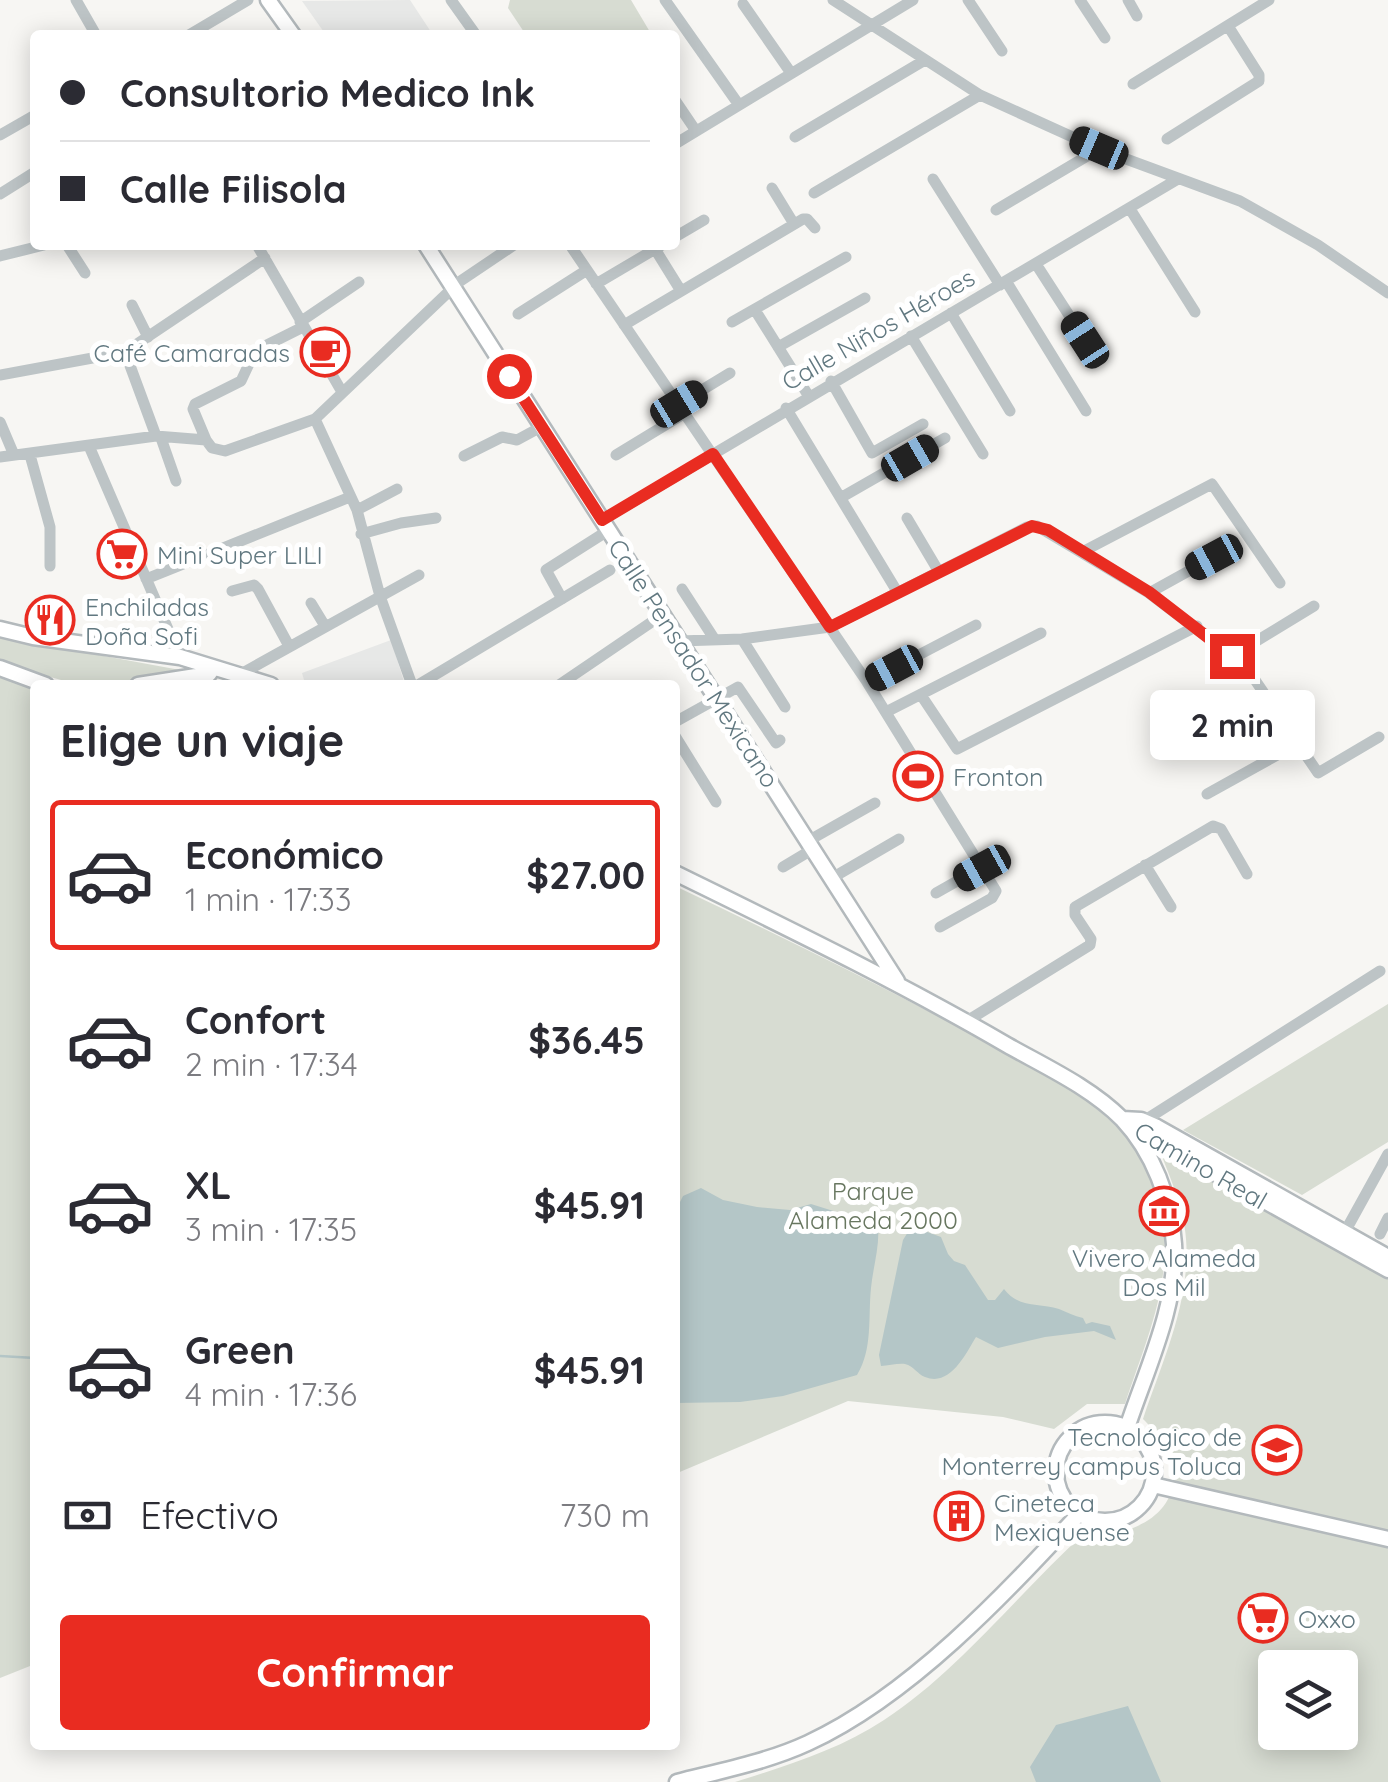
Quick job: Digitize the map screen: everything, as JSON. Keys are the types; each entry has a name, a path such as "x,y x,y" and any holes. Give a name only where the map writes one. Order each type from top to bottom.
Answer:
{"main road":[{"path":"268,0 289,30"},
{"name":"Calle Pensador Mexicano","path":"429,250 897,982"},
{"path":"0,628 33,637 180,658 256,680"},
{"path":"0,668 32,680"},
{"path":"171,680 210,674 213,668"},
{"path":"680,875 897,982 1091,1093 1121,1118 1146,1152 1163,1189 1174,1254 1170,1298 1127,1428"},
{"name":"Camino Real","path":"1121,1118 1341,1238 1388,1270"},
{"name":"Camino Real","path":"1341,1238 1388,1256"},
{"path":"1115,1423 1144,1442 1155,1474 1153,1485 1140,1506 1124,1517 1101,1521 1080,1513 1064,1499 1057,1480 1062,1449 1069,1439 1090,1425 1115,1423"},
{"path":"1153,1485 1388,1540"},
{"path":"677,1782 805,1745 860,1716 923,1669 1080,1513"}],"street":[{"path":"76,0 93,30"},
{"path":"197,30 248,0"},
{"path":"451,0 470,30"},
{"path":"665,0 740,105"},
{"path":"833,0 980,94 1099,148 1240,201 1388,292"},
{"path":"680,141 914,0"},
{"path":"968,0 1002,50"},
{"path":"1080,0 1105,38"},
{"path":"1128,0 1137,16"},
{"path":"1133,84 1269,0"},
{"path":"743,4 791,74"},
{"path":"1167,139 1258,81 1259,76 1228,26"},
{"path":"795,137 926,60"},
{"path":"814,193 980,94"},
{"path":"680,107 696,131"},
{"path":"0,135 30,118"},
{"path":"996,210 1099,148"},
{"path":"0,194 30,175"},
{"path":"933,178 1086,411"},
{"name":"Calle Niños Héroes","path":"562,599 546,570 605,525 786,408 1178,179"},
{"path":"772,188 794,224"},
{"path":"1130,209 1196,312"},
{"path":"624,325 794,224 806,218 815,228"},
{"path":"680,234 704,220"},
{"path":"0,256 30,248"},
{"path":"70,250 85,273"},
{"path":"259,250 342,392"},
{"path":"359,282 254,352 241,380 195,404 193,410 212,448 225,451 315,418 452,288 507,250"},
{"path":"573,250 867,682 982,868 996,895 940,927"},
{"path":"596,284 653,250"},
{"path":"660,250 681,291"},
{"path":"732,322 846,257"},
{"path":"0,375 125,352 264,258"},
{"path":"1036,264 1085,340"},
{"path":"518,314 587,270"},
{"path":"778,347 866,298"},
{"path":"132,306 148,337"},
{"path":"755,310 808,395"},
{"path":"951,313 1010,411"},
{"path":"911,336 983,454"},
{"path":"125,352 176,482"},
{"path":"616,455 730,373"},
{"path":"831,382 871,452 922,424"},
{"path":"786,408 898,594"},
{"path":"315,418 357,510 380,596 413,680"},
{"path":"0,422 14,454"},
{"path":"464,456 502,437 517,440 541,427"},
{"path":"0,457 159,437 206,440"},
{"path":"842,498 945,438"},
{"path":"89,446 180,658"},
{"path":"30,455 50,527 50,566"},
{"path":"1084,551 1212,484 1280,583"},
{"path":"357,510 397,490"},
{"path":"146,579 350,497"},
{"path":"362,534 436,518"},
{"path":"907,518 939,572"},
{"path":"679,641 742,639 830,627 1032,526 1048,530 1149,592 1232,656 1254,677 1318,773 1380,737"},
{"path":"1149,592 1214,557"},
{"path":"424,680 610,570"},
{"path":"239,674 419,575"},
{"path":"232,591 256,587 289,646"},
{"path":"682,589 716,640"},
{"path":"311,604 325,626"},
{"path":"1232,656 1314,606"},
{"path":"566,680 662,615"},
{"path":"867,682 976,625"},
{"path":"921,694 957,749 1197,626"},
{"path":"886,712 1041,633"},
{"path":"742,639 785,707"},
{"path":"680,719 737,687 778,741"},
{"path":"680,744 716,802"},
{"path":"1207,794 1297,744"},
{"path":"784,867 810,845 875,803"},
{"path":"967,1021 1088,947 1091,938 1074,909 1218,825 1247,874"},
{"path":"832,878 899,840"},
{"path":"1146,864 1172,907"},
{"path":"936,893 982,868"},
{"path":"1138,1124 1380,971"},
{"path":"1341,1238 1388,1154"},
{"path":"1380,1234 1388,1220"}],"shaded area":[{"path":"410,0 430,30 322,30 302,1"},
{"path":"391,640 403,680 304,680 302,673"},
{"path":"701,1188 723,1200 757,1207 790,1210 811,1204 878,1225 868,1344 857,1375 783,1396 740,1402 680,1403 683,1196"},
{"path":"919,1229 941,1237 948,1254 965,1265 988,1300 995,1300 1004,1289 1022,1302 1059,1309 1083,1318 1086,1324 1110,1326 1116,1340 1094,1331 998,1348 976,1337 956,1368 934,1379 905,1364 881,1366 879,1355 903,1240 908,1232"},
{"path":"1128,1706 1161,1782 1036,1782 1030,1767 1056,1725"}],"green space":[{"path":"510,0 631,0 649,30 523,30 508,8"},
{"path":"0,632 191,672 139,680 61,680 0,663"},
{"path":"0,672 30,685 30,1666 0,1678"},
{"name":"Parque Alameda 2000","path":"680,888 847,969 1033,1066 1111,1121 1140,1156 1155,1187 1164,1225 1163,1277 1151,1328 1125,1404 1087,1404 1054,1429 1003,1417 848,1401 680,1472"},
{"path":"1388,1004 1388,1142 1302,1195 1183,1130"},
{"name":"Tecnológico de Monterrey campus Toluca","path":"1157,1143 1388,1275 1388,1782 735,1782 830,1749 867,1731 938,1678 1086,1532 1102,1534 1133,1528 1160,1511 1173,1484 1173,1466 1161,1440 1143,1419 1174,1331 1184,1285 1186,1239 1175,1190"}],"waterway":[{"path":"0,1356 30,1358"}],"place":[{"name":"Café Camaradas","path":"325,352"},
{"name":"Mini Super LILI","path":"122,554"},
{"name":"Enchiladas Doña Sofi","path":"50,620"},
{"name":"Fronton","path":"918,776"},
{"name":"Vivero Alameda Dos Mil","path":"1164,1211"},
{"name":"Tecnológico de Monterrey campus Toluca","path":"1277,1450"},
{"name":"Cineteca Mexiquense","path":"959,1516"},
{"name":"Oxxo","path":"1263,1618"}],"route":[{"path":"509,376 602,520 713,454 830,627 1027,527 1037,526 1149,592 1232,656"}]}
